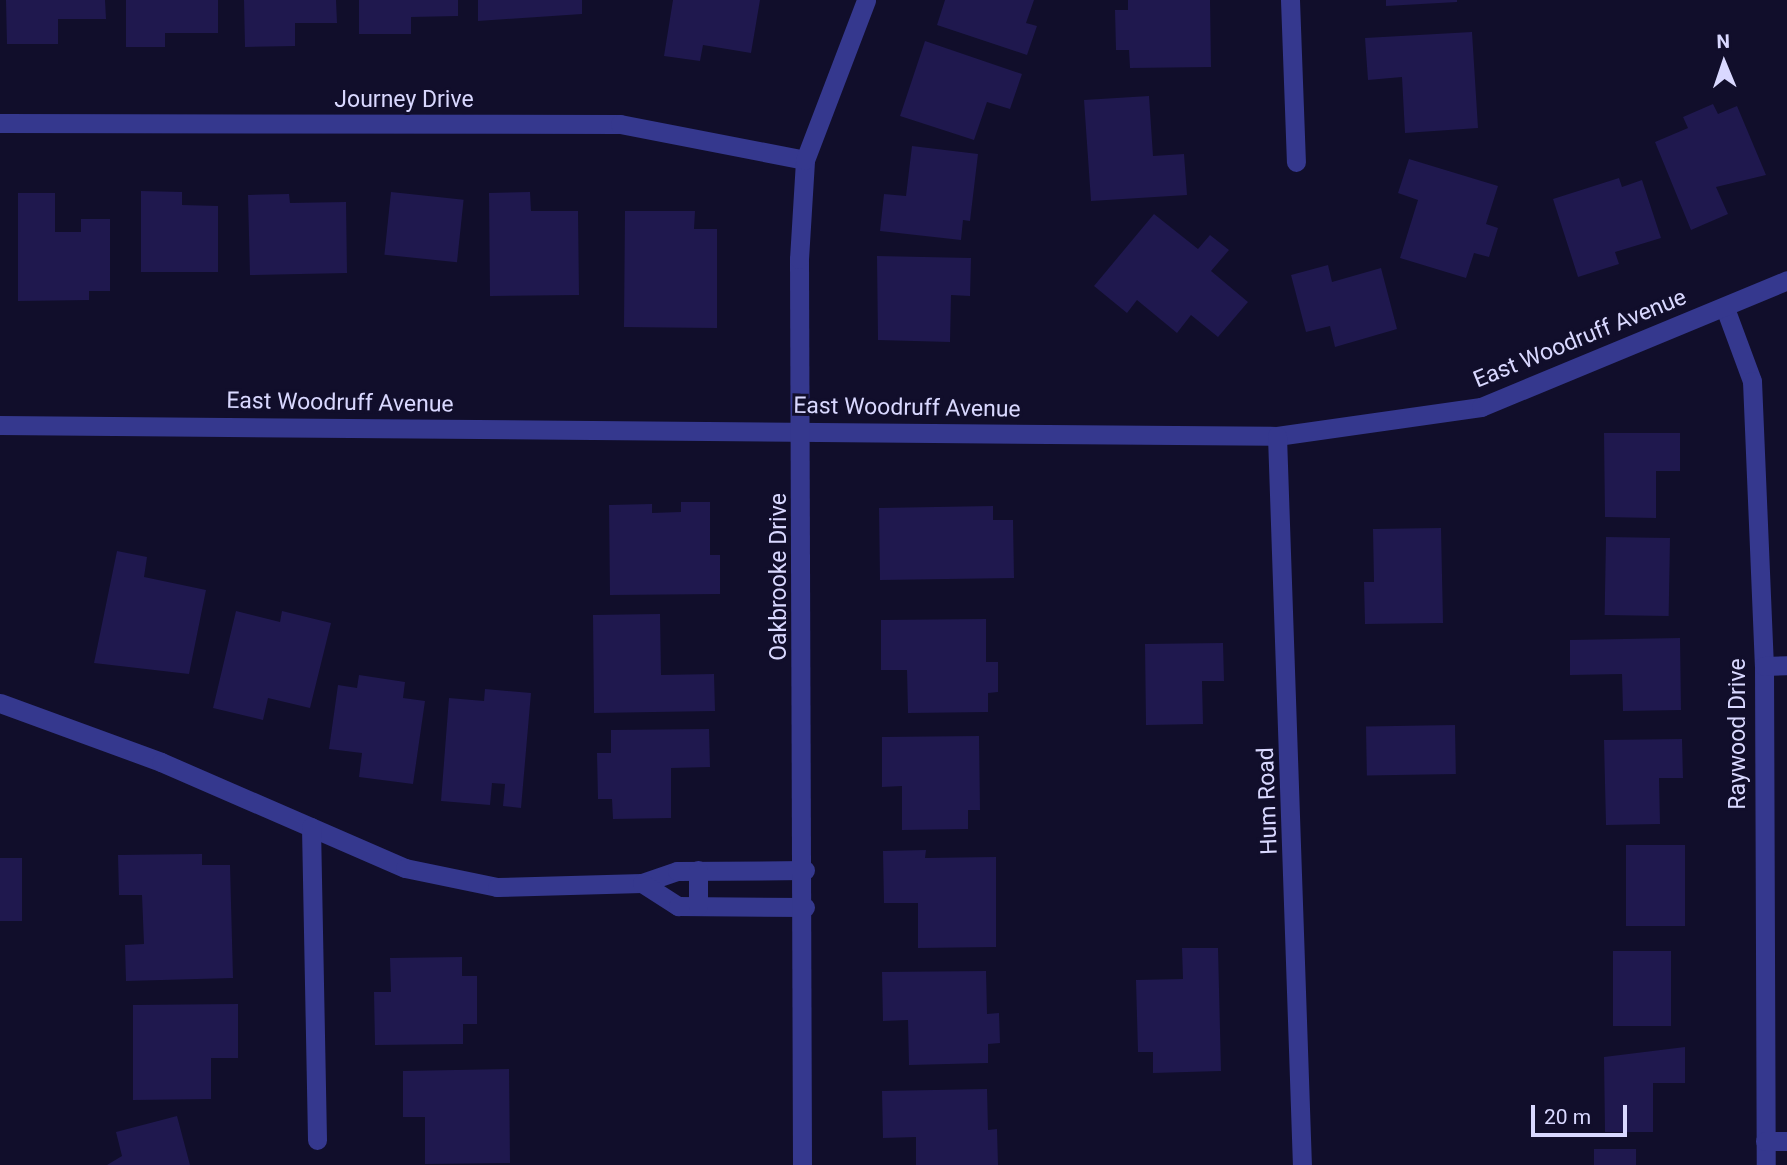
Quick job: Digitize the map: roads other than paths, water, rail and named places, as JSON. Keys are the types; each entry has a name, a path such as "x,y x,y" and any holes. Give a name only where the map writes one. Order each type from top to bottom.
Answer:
{"street":[{"name":"Oakbrooke Drive","path":"802,1165 805,870 801,432 805,160 866,0"},
{"path":"1290,0 1296,162"},
{"name":"Journey Drive","path":"0,123 620,124 805,160"},
{"name":"East Woodruff Avenue","path":"0,425 1278,436 1481,407 1787,280"},
{"name":"Raywood Drive","path":"1725,308 1752,381 1764,666 1766,1165"},
{"name":"Hum Road","path":"1278,436 1302,1165"},
{"path":"1764,666 1787,666"},
{"path":"0,703 161,762 405,868 498,887 642,883 698,870 805,870"},
{"path":"311,827 317,1140"},
{"path":"698,870 698,906"},
{"path":"642,883 678,906 805,907"},
{"path":"1765,1141 1787,1141"}]}
